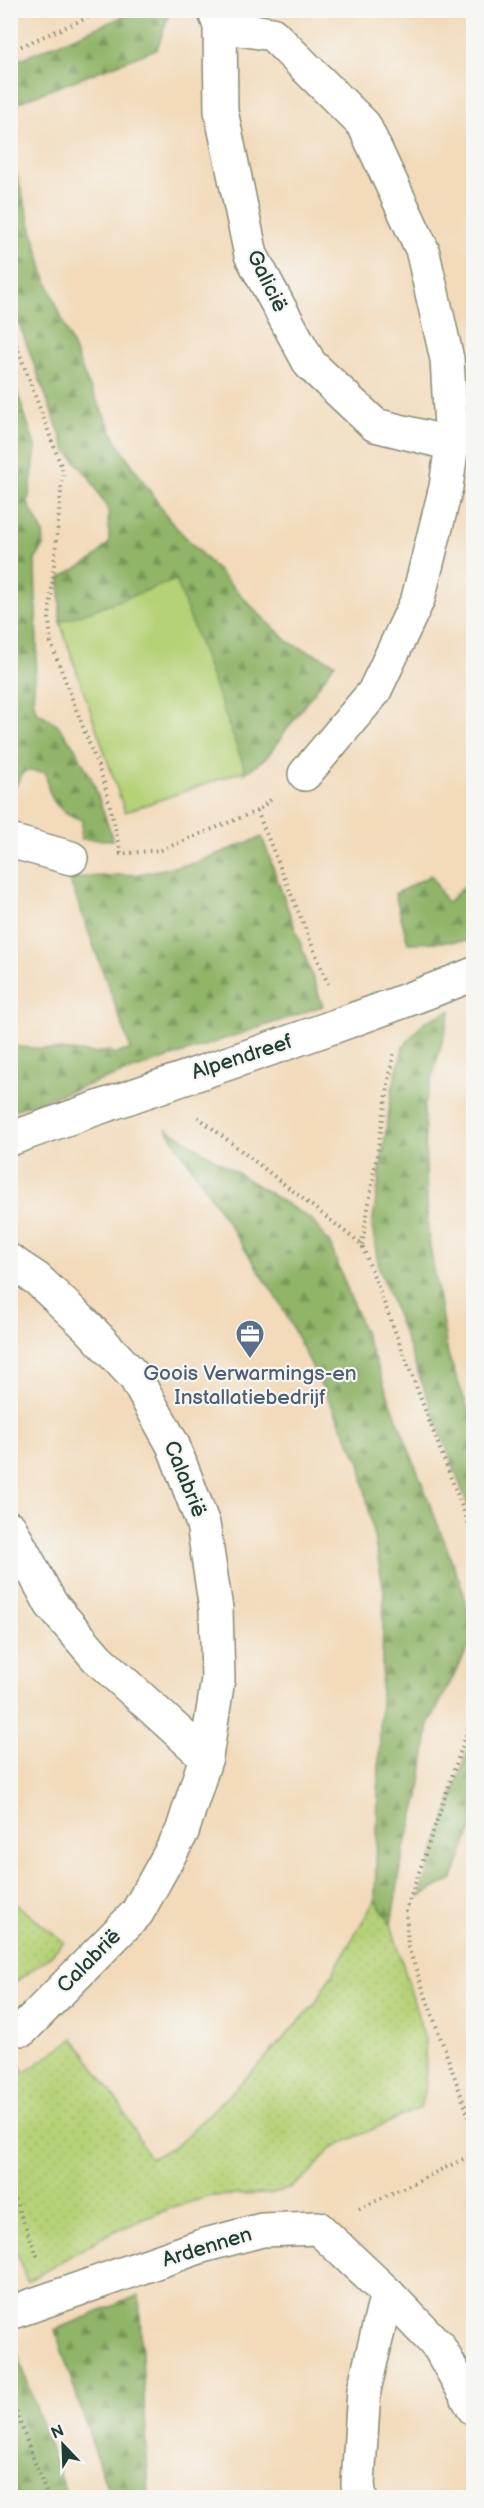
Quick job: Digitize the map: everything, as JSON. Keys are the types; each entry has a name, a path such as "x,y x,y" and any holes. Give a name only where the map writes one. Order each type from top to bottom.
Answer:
{"street":[{"name":"Galicië","path":"305,774 374,692 418,599 446,487 452,444 447,359 422,249 364,125 272,34 217,18 221,111 251,255 310,364 375,425 452,444"},
{"path":"10,841 71,858"},
{"name":"Alpendreef","path":"10,1139 157,1085 345,1023 474,974"},
{"name":"Calabrië","path":"10,1261 46,1287 135,1377 173,1445 203,1524 216,1609 218,1679 206,1757 182,1832 137,1914 23,2029"},
{"path":"10,1528 51,1604 97,1658 206,1757"},
{"path":"318,2228 387,2293 439,2348 474,2409"},
{"name":"Ardennen","path":"10,2313 202,2247 262,2230 318,2228"},
{"path":"360,2498 358,2484 364,2390 387,2293"}],"path":[{"path":"10,51 105,10"},
{"path":"10,328 63,471 49,618 51,643 105,785 121,854"},
{"path":"71,858 161,850 257,811 305,774"},
{"path":"257,811 345,1023"},
{"path":"401,1003 362,1245 474,1538"},
{"path":"157,1085 362,1245"},
{"path":"474,1712 406,1910 408,1947 474,2131"},
{"path":"318,2228 474,2154"},
{"path":"10,2188 54,2298"},
{"path":"10,2395 48,2498"}],"green space":[{"path":"139,10 164,11 168,17 157,49 11,105 11,63"},
{"path":"10,151 45,276 85,377 120,447 171,522 261,616 290,643 335,663 267,757 244,774 245,770 176,580 60,622 60,578 92,560 109,543 108,510 89,477 66,450 11,302"},
{"path":"10,370 36,449 28,503 43,533 44,546 35,560 37,650 33,700 36,711 57,724 75,748 93,782 113,840 81,839 82,820 55,803 51,797 46,772 24,771 11,794 10,626 13,562 10,513"},
{"path":"176,580 245,770 125,812 60,622"},
{"path":"262,837 323,1006 11,1111 11,1046 93,1053 111,1051 113,1055 131,1049 69,878 139,874 194,863"},
{"path":"431,875 447,903 473,878 473,941 408,943 395,894"},
{"path":"451,1010 424,1107 428,1233 448,1355 473,1422 473,1519 379,1268 372,1226 392,1090 403,1047 424,1022"},
{"path":"166,1128 312,1220 330,1244 463,1590 469,1617 470,1644 429,1724 419,1796 404,1850 391,1924 375,1900 384,1591 360,1462 280,1303"},
{"path":"473,1734 473,1824 453,1879 420,1896"},
{"path":"11,1900 64,1942 46,1960 11,1985"},
{"path":"375,1900 391,1924 425,2040 426,2083 420,2108 331,2148 313,2170 291,2188 269,2194 212,2196 173,2207 106,2235 27,2282 11,2236 10,2050 24,2073 74,2038 120,2105 150,2159 177,2145 256,2068 314,2005"},
{"path":"139,2295 149,2497 110,2497 55,2330"},
{"path":"15,2346 67,2497 19,2497 11,2472 10,2349"}],"place":[{"name":"Goois Verwarmings-en Installatiebedrijf","path":"250,1360"}]}
